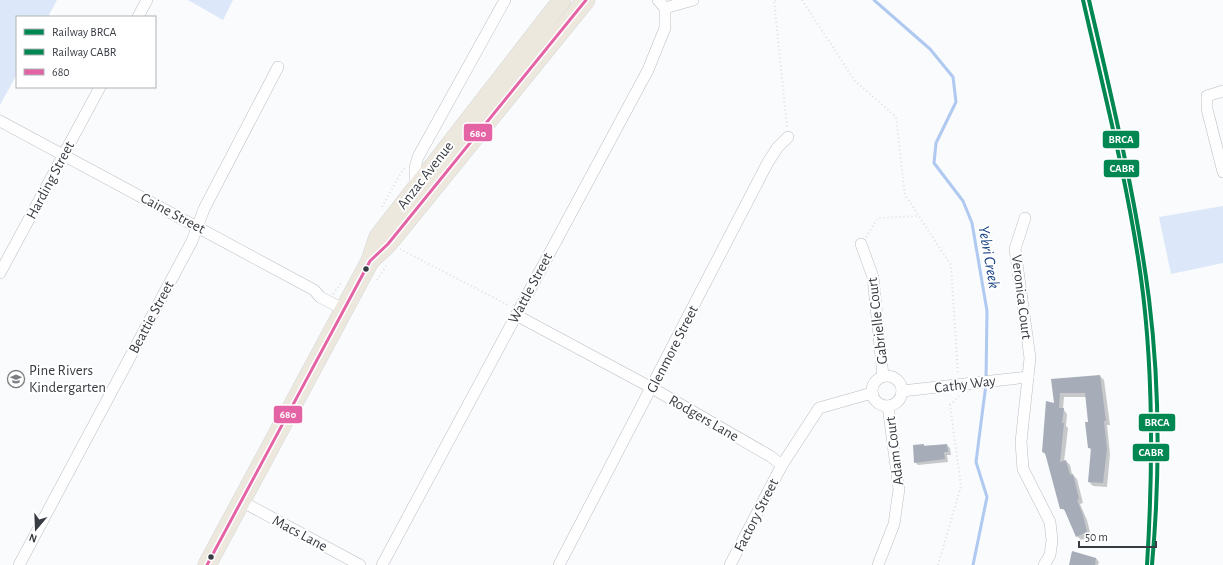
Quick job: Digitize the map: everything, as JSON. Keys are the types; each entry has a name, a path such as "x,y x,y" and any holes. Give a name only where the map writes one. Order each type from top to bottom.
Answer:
{"highway":[{"name":"Anzac Avenue","path":"207,565 370,261 378,237 562,0"},
{"name":"Anzac Avenue","path":"370,261 388,244 586,0"}],"street":[{"path":"139,16 147,0"},
{"path":"415,189 415,168 418,157 459,92 505,0"},
{"path":"662,4 693,0"},
{"name":"Wattle Street","path":"382,565 648,70 666,28 662,4"},
{"name":"Beattie Street","path":"19,565 188,248 204,209 278,67"},
{"name":"Harding Street","path":"0,273 99,88"},
{"path":"1223,91 1207,96 1207,109 1223,172"},
{"name":"Caine Street","path":"0,121 314,290 320,297 343,309"},
{"name":"Glenmore Street","path":"558,565 652,388 767,164 777,148 788,136"},
{"name":"Veronica Court","path":"1025,218 1015,249 1030,358 1021,442 1023,469 1050,522 1052,540 1050,555 1044,565"},
{"name":"Gabrielle Court","path":"861,244 873,277 883,376"},
{"name":"Rodgers Lane","path":"516,315 652,388 770,456 782,465"},
{"path":"883,376 896,379 902,392 899,400 888,406 879,404 872,393 873,384 883,376"},
{"name":"Cathy Way","path":"902,392 958,384 1028,377"},
{"path":"782,465 820,408 872,393"},
{"name":"Adam Court","path":"878,565 894,524 899,489 888,406"},
{"name":"Factory Street","path":"730,565 782,465"},
{"name":"Macs Lane","path":"241,501 360,565"}],"path":[{"path":"776,0 774,0 788,136"},
{"path":"802,0 855,81 896,117 905,195 951,265 959,396 950,405 961,486 938,565"},
{"path":"861,244 878,218 918,216"},
{"path":"388,244 512,307 516,315"}],"shaded area":[{"path":"0,0 57,0 49,16 16,16 16,76 0,105"},
{"path":"188,0 233,0 223,20"},
{"path":"1223,206 1223,263 1171,274 1159,217"}],"building":[{"path":"1100,375 1106,421 1104,421 1107,449 1103,483 1088,482 1091,448 1088,448 1085,422 1088,422 1085,393 1060,393 1059,408 1064,408 1062,423 1064,423 1060,462 1066,460 1070,475 1073,474 1079,499 1077,500 1083,515 1087,532 1076,537 1064,509 1060,509 1045,453 1042,452 1046,401 1054,403 1051,379"},
{"path":"924,444 924,446 947,444 948,452 944,452 945,459 914,463 913,445"},
{"path":"1072,551 1096,558 1095,565 1069,565"}],"waterway":[{"name":"Yebri Creek","path":"874,0 930,49 953,77 956,102 936,143 934,163 963,201 972,223 987,311 986,379"},
{"name":"Yebri Creek","path":"973,565 987,497 976,462 986,384"}],"rail line":[{"name":"CABR","path":"1083,0 1115,138 1136,243 1141,278 1148,349 1151,421 1147,565"},
{"name":"BRCA","path":"1089,0 1115,111 1130,186 1144,261 1153,332 1158,432 1155,532 1152,565"}],"transit line":[{"name":"680","path":"207,565 370,261 388,244 586,0"}],"place":[{"name":"Pine Rivers Kindergarten","path":"16,379"}]}
